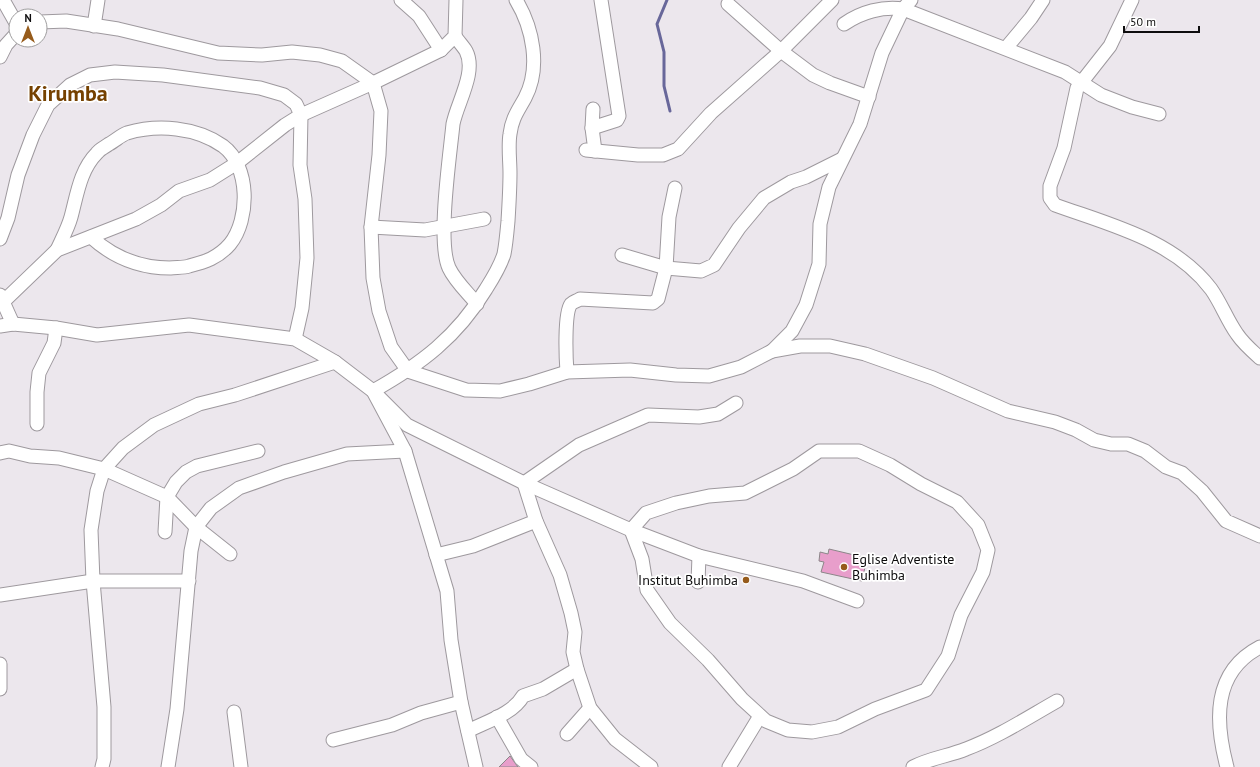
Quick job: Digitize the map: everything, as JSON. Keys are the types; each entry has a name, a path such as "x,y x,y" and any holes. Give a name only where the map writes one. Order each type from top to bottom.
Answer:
{"street":[{"path":"3,0 8,9"},
{"path":"94,26 98,0"},
{"path":"400,0 420,16 441,50"},
{"path":"456,0 455,36 467,52 469,74 464,92 456,109 453,124 445,226 445,252 448,267 455,278 477,304"},
{"path":"373,391 408,371 439,347 477,304 499,267 504,254 510,180 509,135 516,111 525,98 533,76 534,65 528,23 516,0"},
{"path":"592,128 617,120 620,116 601,0"},
{"path":"593,109 591,150 638,155 663,155 678,149 711,113 781,51 832,0"},
{"path":"1006,48 1031,18 1043,0"},
{"path":"1132,0 1110,46 1081,82 1074,97 1064,148 1050,186 1050,198 1055,205 1138,235 1168,250 1199,275 1211,290 1237,335 1260,358"},
{"path":"728,4 781,51 813,75 830,83 870,97"},
{"path":"772,351 792,331 806,305 819,264 820,224 829,187 860,124 870,97 882,52 907,5"},
{"path":"844,24 878,8 907,5 1065,72 1101,95 1159,114"},
{"path":"48,22 66,21 218,52 262,55 292,52 320,55 342,61 373,83 381,111 379,155 371,227 373,278 378,311 391,347 408,371 466,390 500,391 567,372 630,370 676,375 710,376 741,367 772,351 800,346 830,346 865,354 933,378 1008,411 1055,422 1076,430 1094,440 1111,444 1128,444 1145,451 1166,467 1182,474 1202,490 1226,520 1260,536"},
{"path":"455,36 441,50 373,83 301,115 285,125 237,163 210,180 179,191 161,205 136,220 57,250 2,298 6,325 56,328 97,335 189,325 295,339 334,362 373,391 407,425 524,482 631,530 699,556 803,581 857,601"},
{"path":"0,57 8,43"},
{"path":"0,239 8,218 18,175 33,135 48,105 70,85 90,75 115,72 163,75 260,88 284,95 296,104 301,115 300,165 306,199 306,258 302,308 295,339"},
{"path":"57,250 70,218 79,182 97,153 126,134 152,128 176,128 202,135 224,147 237,163 245,190 243,217 230,243 212,260 185,267 155,268 122,259 105,250 91,237"},
{"path":"622,255 666,268 701,270 714,265 739,228 764,198 791,182 806,177 842,159"},
{"path":"567,372 567,326 571,304 580,299 652,303 658,299 666,268 669,218 675,188"},
{"path":"371,227 425,230 484,220"},
{"path":"37,424 37,392 39,373 54,343 56,328"},
{"path":"102,767 104,759 104,707 93,581 91,530 97,491 104,469 123,448 154,425 186,410 199,404 235,395 334,362"},
{"path":"373,391 405,451 447,591 451,640 461,702 476,767"},
{"path":"524,482 579,445 648,416 699,417 718,414 736,403"},
{"path":"168,767 177,709 191,551 196,526 211,508 239,488 284,472 347,454 405,451"},
{"path":"819,451 859,451 890,465 921,484 957,502 978,525 988,550 983,572 961,615 948,656 926,690 875,709 838,727 812,732 788,730 766,721 742,699 708,660 670,623 647,590 642,559 631,530 646,513 676,502 709,496 745,493 793,469 819,451"},
{"path":"0,453 9,452 30,456 58,458 104,469 167,496 196,526 230,554"},
{"path":"166,532 167,496 176,482 186,472 197,466 258,452"},
{"path":"524,482 536,520 560,575 575,632 574,652 577,669 590,708 615,739 651,767"},
{"path":"436,555 473,546 536,520"},
{"path":"698,582 699,556"},
{"path":"0,595 93,581 189,581"},
{"path":"1227,767 1219,724 1220,697 1231,673 1251,652 1260,647"},
{"path":"0,664 0,689"},
{"path":"468,731 514,706 523,696 543,689 577,669"},
{"path":"913,767 922,762 966,749 1013,727 1057,701"},
{"path":"333,740 392,725 421,713 461,702"},
{"path":"567,734 590,708"},
{"path":"234,712 241,767"},
{"path":"497,716 521,759 531,767"},
{"path":"729,767 760,716"}],"building":[{"name":"Eglise Adventiste Buhimba","path":"829,549 867,558 862,581 821,572 824,562 819,561 820,552 828,554"},
{"path":"510,756 518,767 499,767"}],"waterway":[{"path":"667,0 657,24 664,52 664,86 670,111"}],"place":[{"name":"Eglise Adventiste Buhimba","path":"844,567"},
{"name":"Institut Buhimba","path":"746,580"}],"district":[{"name":"Kirumba","path":"68,93"}]}
